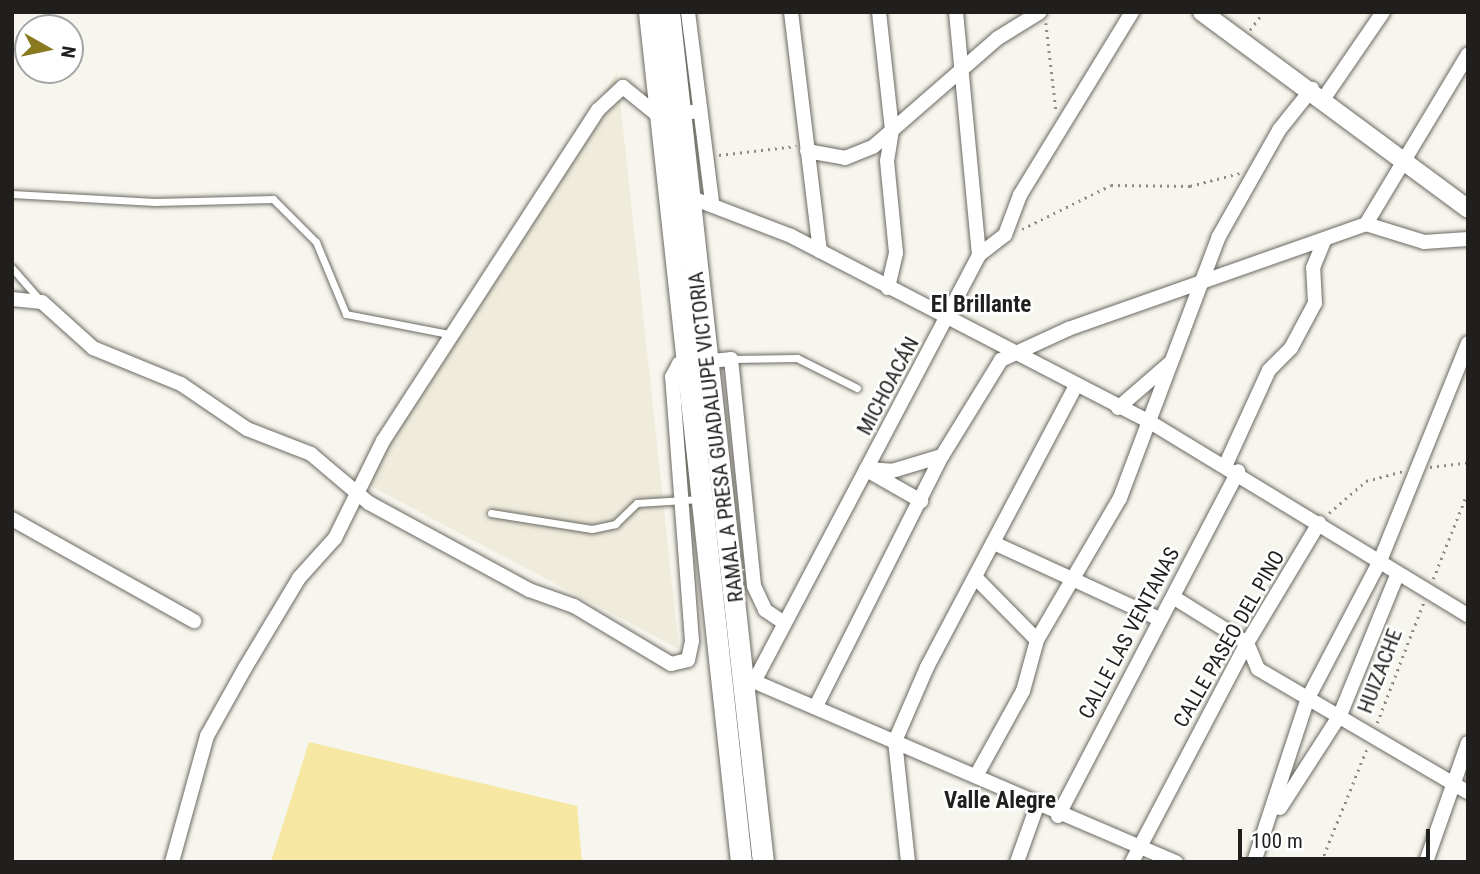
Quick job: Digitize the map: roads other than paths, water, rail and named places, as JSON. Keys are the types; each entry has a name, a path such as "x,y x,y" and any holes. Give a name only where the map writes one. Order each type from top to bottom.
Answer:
{"main road":[{"name":"RAMAL A PRESA GUADALUPE VICTORIA","path":"649,12 679,115 749,678 763,862"},
{"name":"RAMAL A PRESA GUADALUPE VICTORIA","path":"670,12 687,196 710,360 691,499 741,862"}],"street":[{"path":"679,115 688,12"},
{"path":"791,12 820,251"},
{"path":"879,12 892,130 887,160 897,253 888,288"},
{"path":"957,12 979,255"},
{"path":"807,148 845,158 874,146 963,71 1040,12"},
{"name":"MICHOACÁN","path":"749,678 783,622 866,470 979,255 1000,241 1059,134 1132,12"},
{"path":"1202,12 1318,94 1468,209"},
{"path":"976,776 1023,691 1037,640 1120,498 1202,285 1208,259 1256,170 1383,12"},
{"path":"816,706 942,456 991,371 1015,355 1068,328 1202,285 1231,269 1324,241 1366,224 1468,54"},
{"path":"172,862 207,736 299,578 335,538 356,490 449,334 608,97 631,88 679,115 705,157 712,204"},
{"path":"687,196 712,204 820,251 1075,388 1150,422 1232,468 1468,615"},
{"path":"1366,224 1424,242 1468,239"},
{"name":"CALLE LAS VENTANAS","path":"1058,816 1157,618 1173,597 1232,468 1269,370 1291,348 1315,303 1313,268 1324,241"},
{"path":"12,299 42,302 93,348 181,384 247,429 311,454 369,503 529,590 575,606 671,664 688,660 692,641 691,499"},
{"path":"1254,862 1271,820 1308,698 1380,561 1468,343"},
{"path":"710,360 754,586 765,610 783,622"},
{"path":"1118,408 1171,362"},
{"path":"908,862 895,741 975,577 996,544 1075,388"},
{"path":"866,470 892,471 942,456"},
{"path":"866,470 921,501"},
{"path":"12,519 194,621"},
{"name":"CALLE PASEO DEL PINO","path":"1132,862 1247,643 1320,523"},
{"path":"996,544 1157,618"},
{"path":"1271,820 1340,715 1398,573"},
{"path":"975,577 1037,640"},
{"path":"1173,597 1247,643 1258,669 1373,733 1468,792"},
{"path":"749,678 976,776 1058,816 1176,862"},
{"path":"1426,862 1468,743"},
{"path":"1017,862 1037,806"}],"lane":[{"path":"12,194 155,202 273,199 316,242 346,314 449,334"},
{"path":"12,268 42,302"},
{"path":"710,360 797,358 857,388"},
{"path":"491,513 592,529 615,523 637,503 691,499"}],"district":[{"name":"El Brillante","path":"981,305"},
{"name":"Valle Alegre","path":"1000,801"}]}
